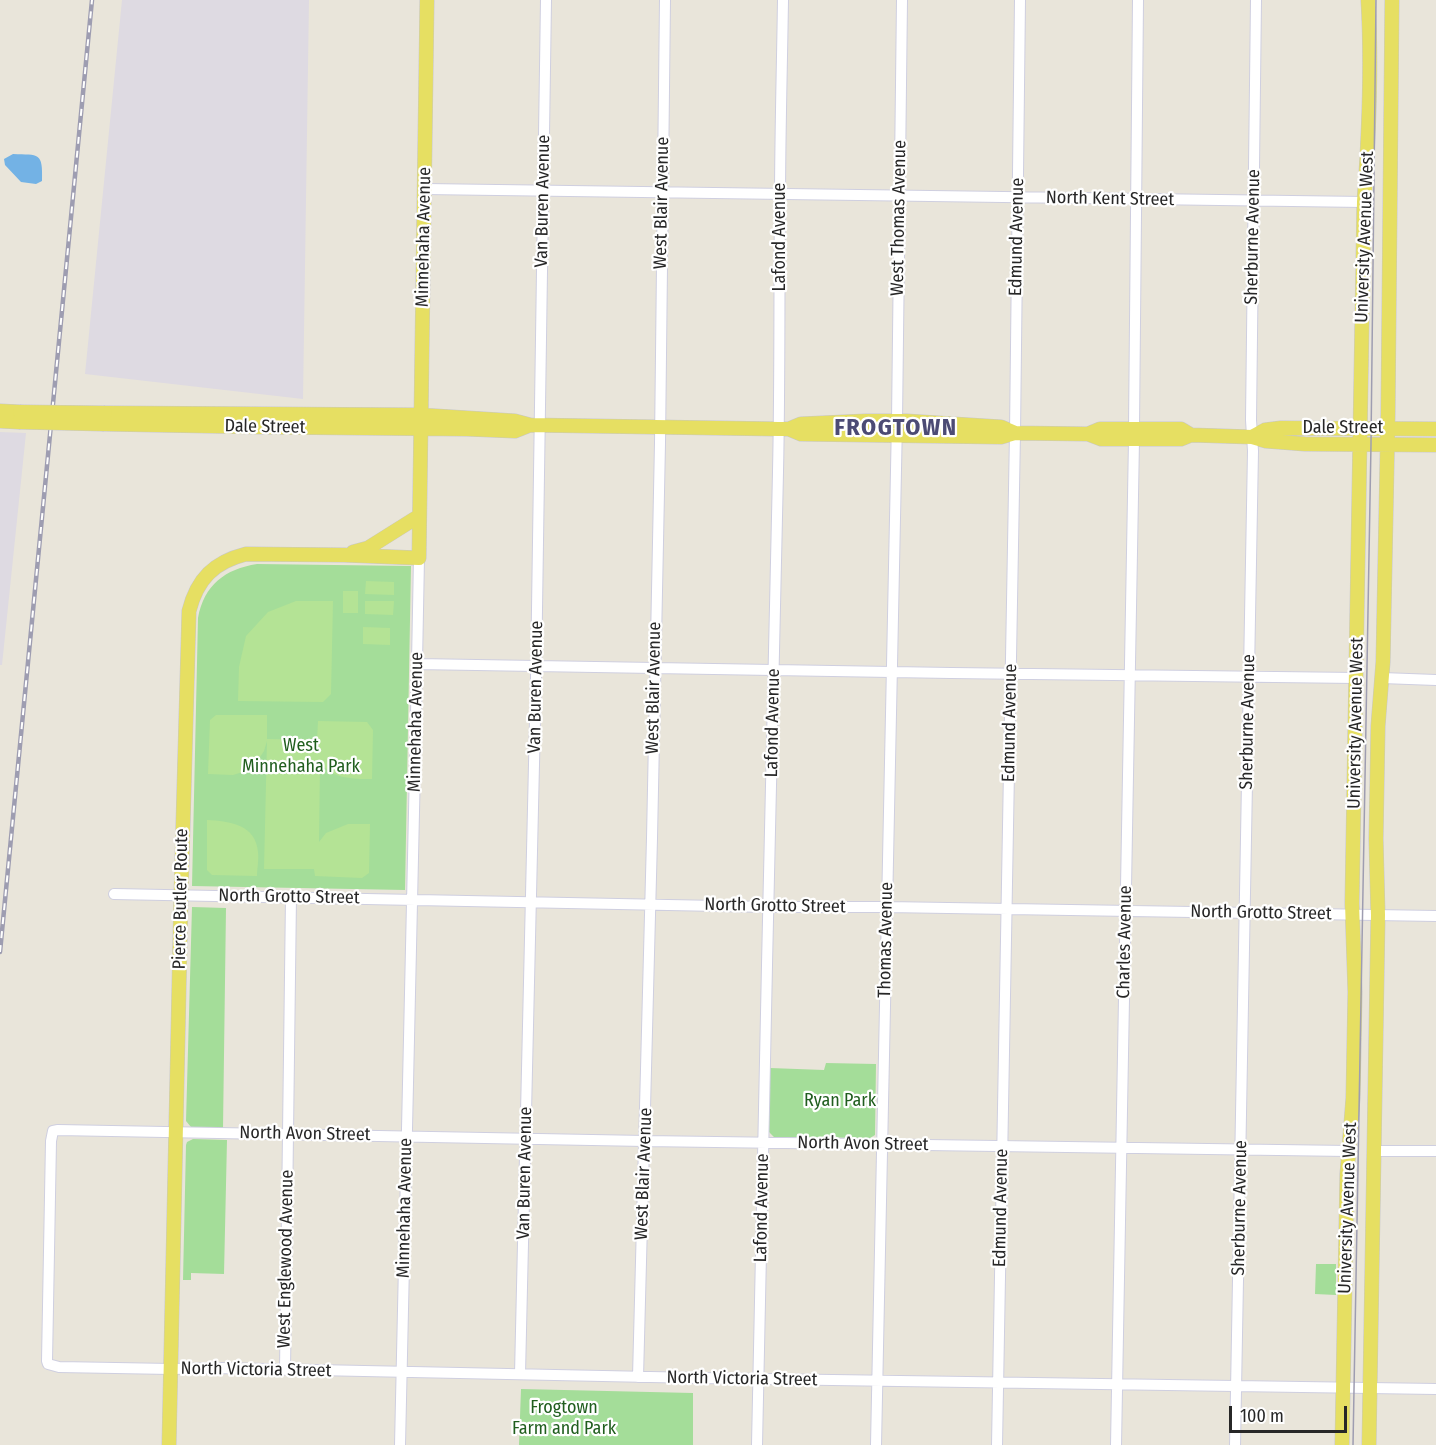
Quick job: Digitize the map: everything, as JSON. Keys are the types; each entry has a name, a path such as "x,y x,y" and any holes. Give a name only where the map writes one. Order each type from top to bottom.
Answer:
{"main road":[{"name":"Minnehaha Avenue","path":"418,558 428,0"},
{"name":"University Avenue West","path":"1342,1445 1348,1151 1353,1098 1352,915 1364,202 1368,150 1368,0"},
{"name":"University Avenue West","path":"1369,1445 1378,915 1376,839 1387,444 1392,0"},
{"name":"Dale Street","path":"0,411 19,417"},
{"name":"Dale Street","path":"0,421 19,417 104,418 252,427 420,422 515,431 535,425 784,429 801,434 1001,437 1015,433 1088,434 1101,439 1181,429 1191,435 1252,437 1266,441 1305,444 1436,445"},
{"name":"Dale Street","path":"784,429 801,424 897,421 1001,427 1015,433"},
{"name":"Dale Street","path":"1252,437 1273,429 1436,429"},
{"path":"344,555 368,548 419,516"},
{"name":"Pierce Butler Route","path":"169,1445 189,611 195,592 206,576 222,563 246,554 418,558"}],"street":[{"name":"Van Buren Avenue","path":"520,1374 537,667 535,425 543,190 546,0"},
{"name":"West Blair Avenue","path":"638,1377 660,427 664,0"},
{"name":"Lafond Avenue","path":"757,1445 774,670 784,429 780,194 783,0"},
{"name":"West Thomas Avenue","path":"896,435 902,0"},
{"name":"Edmund Avenue","path":"997,1445 1015,433 1020,0"},
{"name":"Charles Avenue","path":"1116,1445 1134,434 1138,0"},
{"name":"Sherburne Avenue","path":"1235,1445 1253,462 1251,420 1256,0"},
{"name":"North Kent Street","path":"424,189 1364,202"},
{"name":"Thomas Avenue","path":"876,1445 896,435"},
{"name":"Minnehaha Avenue","path":"400,1445 418,558"},
{"path":"417,664 1356,678"},
{"path":"1382,678 1436,680"},
{"name":"North Grotto Street","path":"114,894 769,907 1436,916"},
{"name":"West Englewood Avenue","path":"285,1370 291,897"},
{"name":"North Avon Street","path":"48,1364 46,1356 53,1131 1348,1151"},
{"path":"1374,1151 1436,1151"},
{"name":"North Victoria Street","path":"48,1364 171,1369 1436,1389"}],"shaded area":[{"path":"122,0 309,0 303,399 85,374"},
{"path":"0,432 26,433 2,665 0,665"}],"green space":[{"name":"West Minnehaha Park","path":"257,564 411,566 405,890 192,886 198,618 205,596 218,580 235,570"},
{"path":"366,581 394,582 394,595 365,594"},
{"path":"343,591 358,591 358,613 343,613"},
{"path":"296,601 333,601 331,694 323,702 238,701 239,667 246,636 268,612"},
{"path":"365,601 394,601 393,615 365,614"},
{"path":"363,627 390,628 390,645 363,644"},
{"path":"216,715 267,715 267,739 317,740 318,721 367,722 373,730 372,779 336,775 320,762 319,842 326,833 348,824 370,824 369,873 362,878 315,876 314,869 264,869 267,741 264,751 252,769 233,775 208,774 210,720"},
{"path":"207,820 233,823 247,830 256,843 258,852 257,876 212,875 207,870"},
{"path":"192,907 226,908 223,1128 191,1127 186,1121"},
{"name":"Ryan Park","path":"826,1063 876,1064 875,1135 870,1138 774,1137 769,1132 770,1068 824,1070"},
{"path":"193,1139 227,1140 224,1274 191,1273 191,1280 183,1280 186,1145"},
{"path":"1316,1264 1336,1264 1336,1295 1315,1294"},
{"name":"Frogtown Farm and Park","path":"521,1389 693,1393 693,1445 519,1445"}],"water":[{"path":"13,154 38,157 42,165 42,181 36,184 21,182 5,165 4,159"}],"tram line":[{"path":"1353,1445 1371,444 1376,0"}],"railway":[{"path":"0,952 92,0"}],"district":[{"name":"FROGTOWN","path":"896,428"}]}
